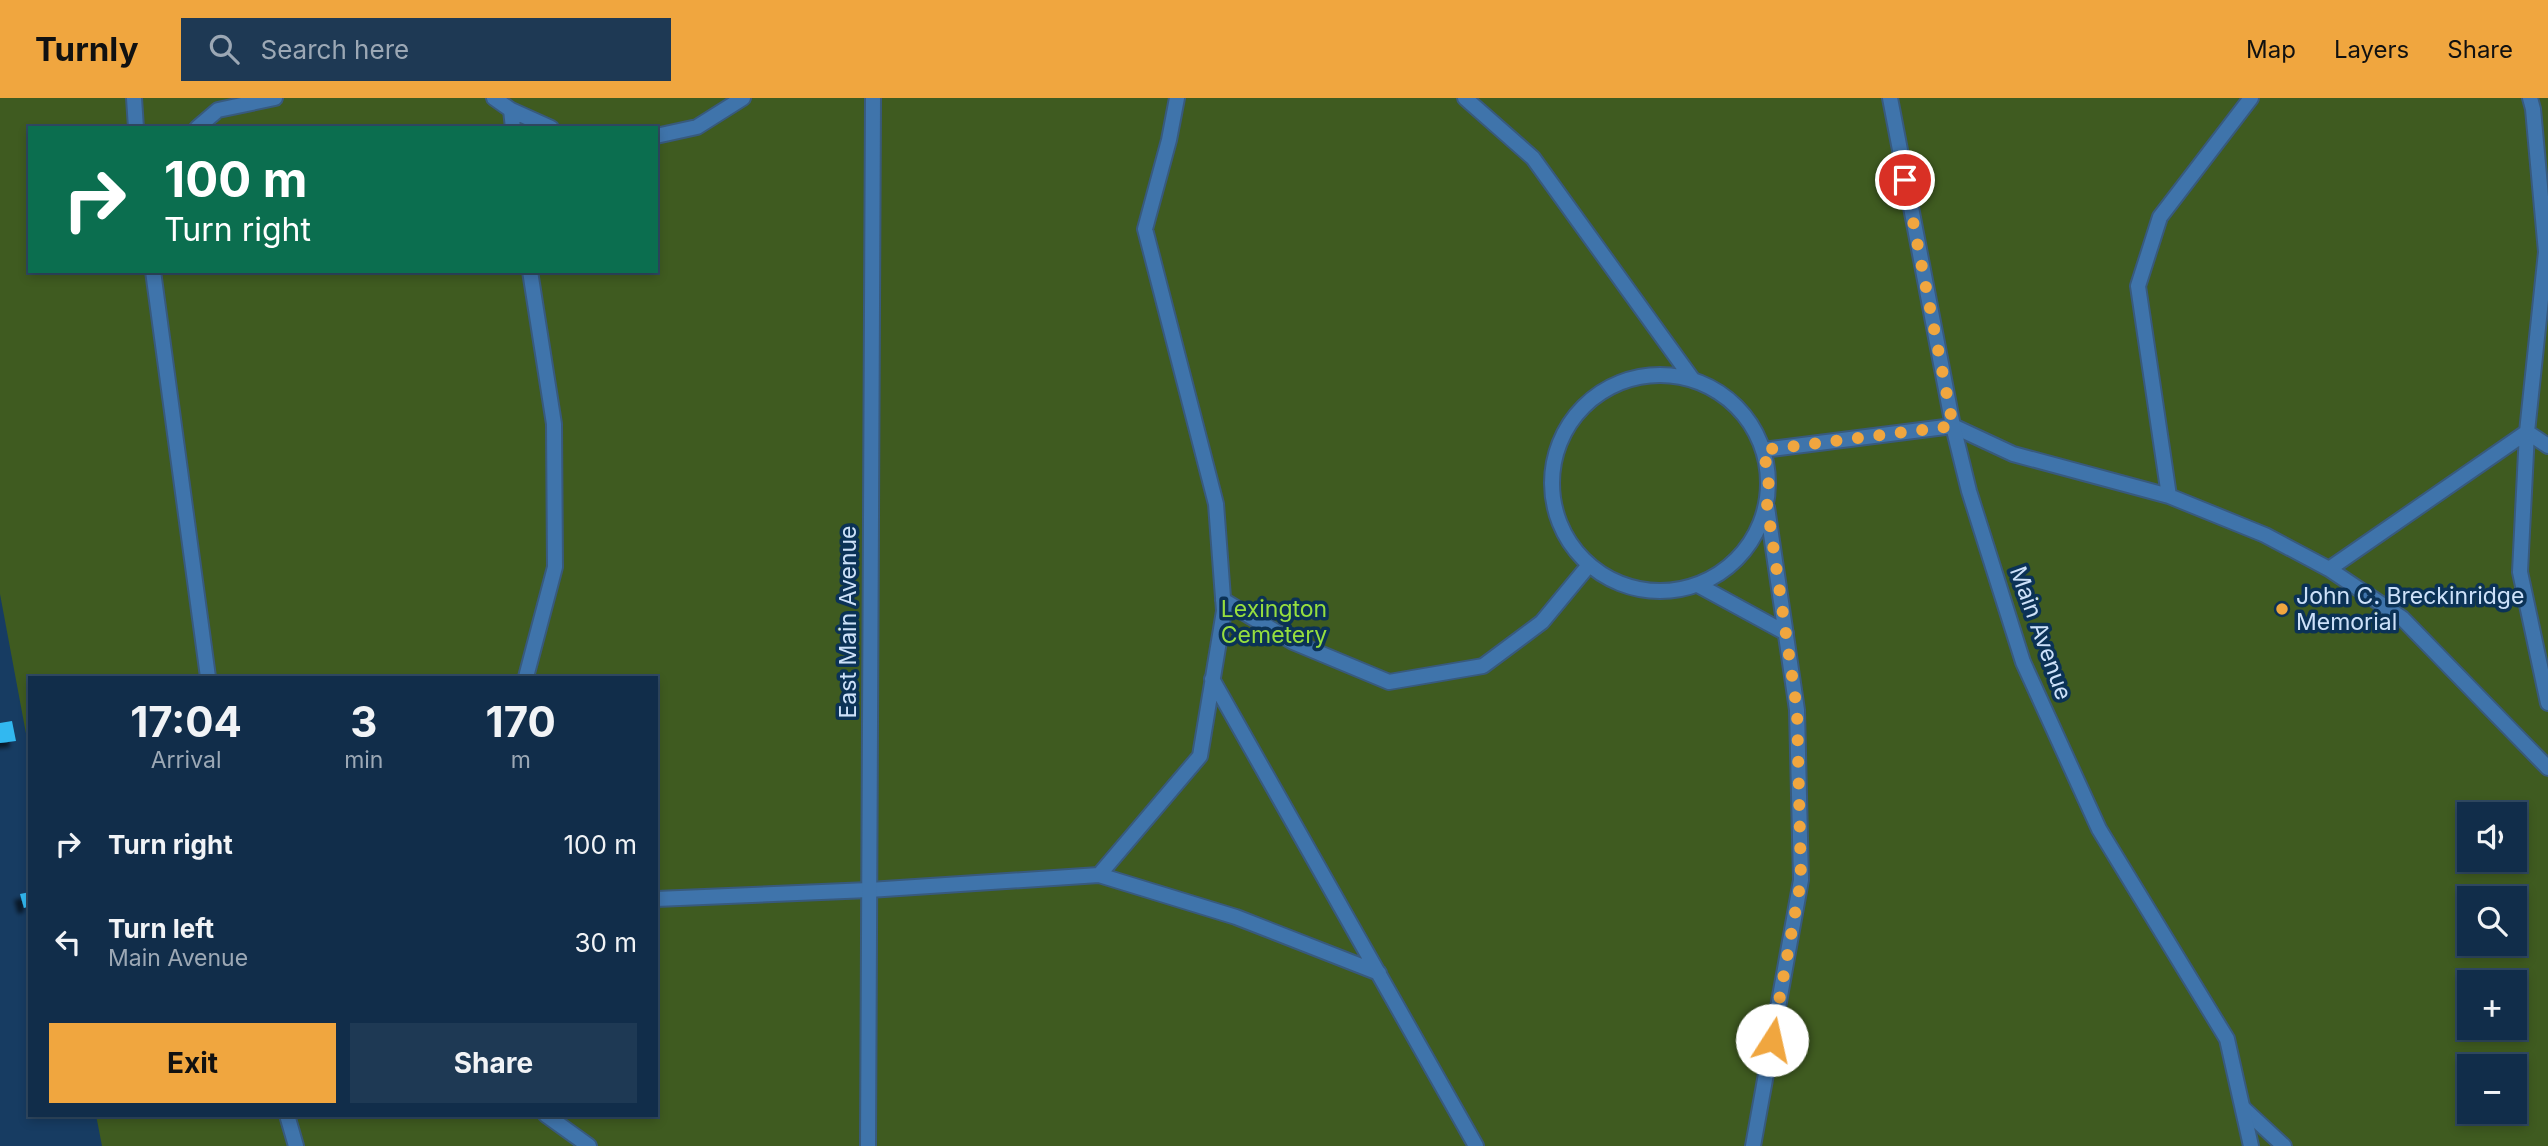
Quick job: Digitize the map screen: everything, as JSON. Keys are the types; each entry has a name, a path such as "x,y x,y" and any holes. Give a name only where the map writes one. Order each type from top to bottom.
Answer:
{"street":[{"path":"134,98 136,126"},
{"path":"199,126 218,110 275,98"},
{"path":"494,98 511,110 547,126"},
{"path":"658,136 697,127 743,98"},
{"name":"East Main Avenue","path":"868,1146 873,98"},
{"path":"1099,875 1200,756 1224,611 1216,504 1144,229 1169,139 1177,98"},
{"path":"1465,98 1533,158 1693,380"},
{"name":"Main Avenue","path":"1890,98 1953,426 1969,491 2023,662 2099,829 2227,1040 2251,1146"},
{"path":"2169,496 2138,286 2160,217 2251,98"},
{"path":"2530,98 2546,252 2527,432 2520,572 2548,703"},
{"path":"511,110 513,126"},
{"path":"153,273 208,676"},
{"path":"526,676 555,567 554,424 530,273"},
{"path":"1753,1146 1801,880 1797,710 1767,504 1769,477 1763,450 1753,427 1737,407 1716,391 1693,380 1660,375 1628,380 1598,394 1574,416 1559,445 1552,477 1555,510 1567,540 1589,565 1613,581 1641,590 1669,592 1698,585 1723,572 1743,554 1758,531 1767,504"},
{"path":"1763,450 1953,426 2013,454 2169,496 2265,535 2329,569 2402,618 2548,768"},
{"path":"2329,569 2527,432"},
{"path":"2527,432 2548,446"},
{"path":"1223,600 1293,642 1389,682 1483,666 1542,622 1589,565"},
{"path":"1698,585 1786,633"},
{"path":"1212,679 1476,1146"},
{"path":"658,899 869,890 1099,875 1236,917 1379,973"},
{"path":"2243,1108 2284,1146"},
{"path":"288,1117 296,1146"},
{"path":"549,1117 589,1146"}],"green space":[{"name":"Lexington Cemetery","path":"0,98 2548,98 2548,1146 102,1146 96,1117 658,1117 658,676 28,676 28,744 0,594"}],"building":[{"path":"12,721 16,741 0,743 0,723"},
{"path":"28,892 28,907 24,908 20,894"}],"place":[{"name":"John C. Breckinridge Memorial","path":"2282,609"}],"route":[{"path":"1772,1040 1801,880 1797,710 1767,504 1769,477 1763,450 1953,426 1905,180"}]}
